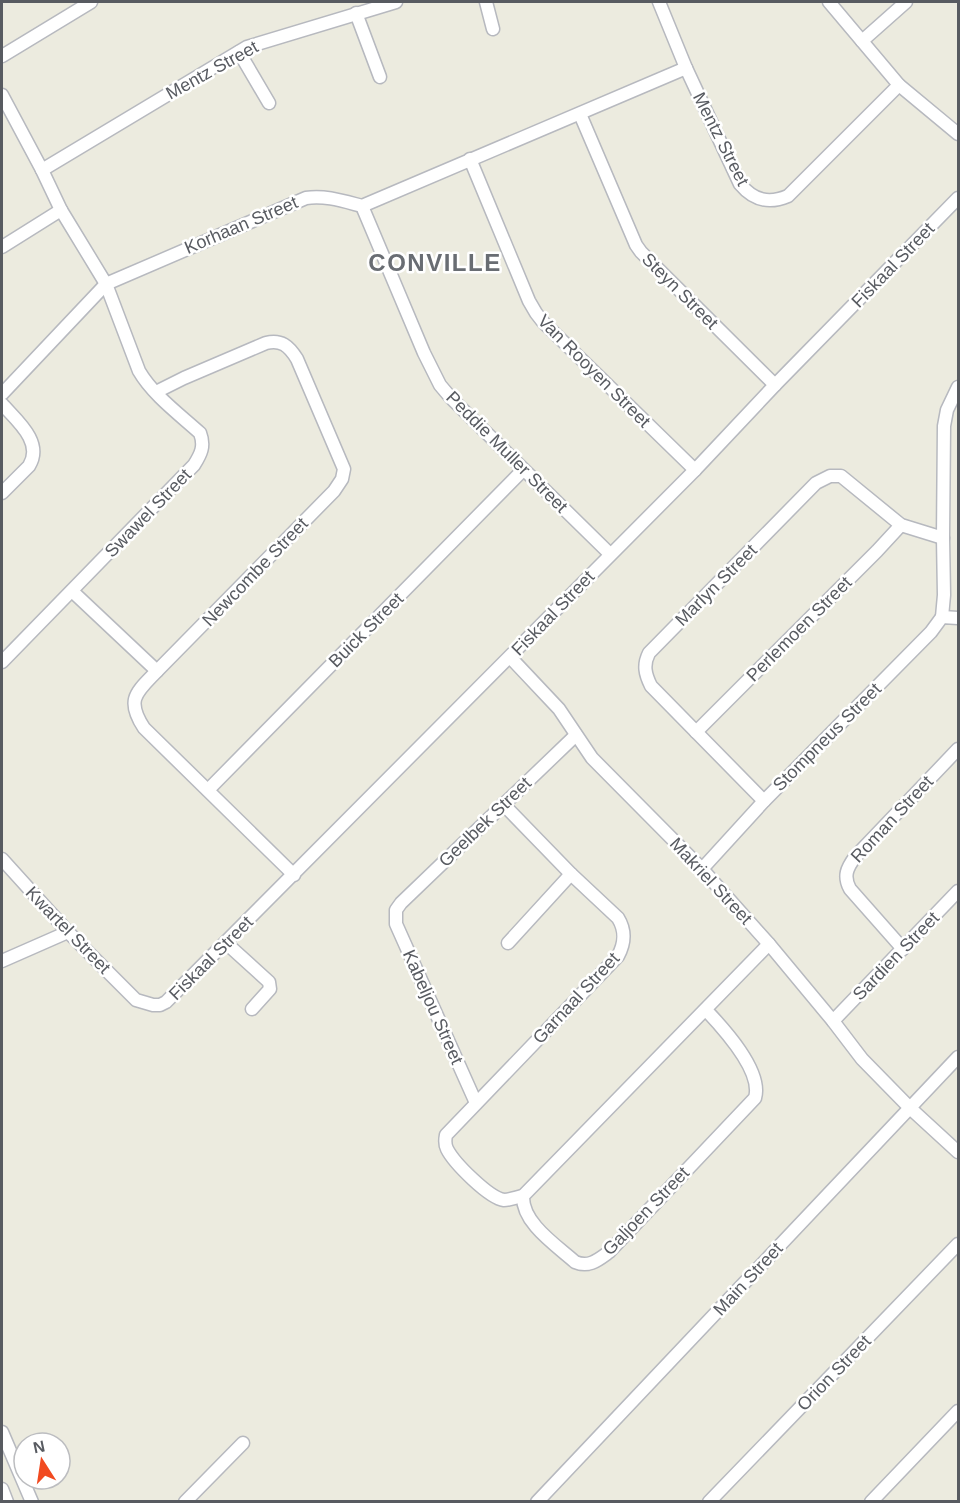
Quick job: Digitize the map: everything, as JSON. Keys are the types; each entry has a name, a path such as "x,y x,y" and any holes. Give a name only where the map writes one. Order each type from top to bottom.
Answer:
{"street":[{"path":"2,56 88,2"},
{"name":"Mentz Street","path":"42,170 239,52 262,42 396,2"},
{"path":"486,2 494,30"},
{"name":"Mentz Street","path":"659,2 686,68 740,184 751,195 766,201 789,196 899,85"},
{"path":"829,2 899,85 958,134"},
{"path":"862,41 906,2"},
{"path":"356,14 380,78"},
{"path":"239,52 269,103"},
{"path":"362,206 686,68"},
{"name":"Swawel Street","path":"2,662 194,465 203,449 200,433 156,392 139,371 106,284 61,210 42,170 4,103"},
{"name":"Steyn Street","path":"580,114 641,252 775,385"},
{"name":"Van Rooyen Street","path":"470,159 536,313 695,470"},
{"name":"Korhaan Street","path":"2,394 106,284 306,198 324,197 362,206"},
{"name":"Fiskaal Street","path":"136,1000 153,1005 166,1002 695,470 958,198"},
{"name":"Peddie Muller Street","path":"362,206 424,354 440,385 450,398 610,554"},
{"path":"2,247 61,210"},
{"name":"Newcombe Street","path":"156,392 266,343 272,341 286,344 297,359 344,469 342,479 334,491 136,694 135,705 138,720 144,728 294,875"},
{"path":"958,387 947,410 944,426 942,617 958,618"},
{"path":"2,404 22,426 31,439 33,447 32,461 2,493"},
{"name":"Buick Street","path":"208,790 523,470"},
{"name":"Marlyn Street","path":"764,801 651,686 645,670 649,652 816,483 830,476 841,476 901,525 943,538"},
{"name":"Perlemoen Street","path":"696,732 901,525"},
{"path":"72,591 157,671"},
{"name":"Stompneus Street","path":"702,869 764,801 923,640 942,617"},
{"name":"Makriel Street","path":"510,657 552,700 592,759 702,869 770,944 834,1021 862,1059 958,1152"},
{"name":"Geelbek Street","path":"396,910 576,735"},
{"name":"Roman Street","path":"903,949 850,889 846,873 855,857 958,749"},
{"name":"Garnaal Street","path":"503,804 571,874 618,918 624,935 618,956 446,1135 449,1152 475,1183 501,1200 523,1196"},
{"name":"Kwartel Street","path":"2,859 68,932 136,1000"},
{"path":"508,943 571,874"},
{"name":"Sardien Street","path":"834,1021 958,891"},
{"name":"Kabeljou Street","path":"396,910 396,924 476,1103"},
{"path":"2,961 68,932"},
{"path":"226,943 269,982 270,989 252,1009"},
{"path":"523,1196 770,944"},
{"name":"Galjoen Street","path":"523,1196 524,1209 533,1225 575,1262 592,1263 609,1252 755,1098 756,1085 751,1068 723,1028 706,1010"},
{"name":"Main Street","path":"537,1502 958,1057"},
{"name":"Orion Street","path":"709,1502 958,1244"},
{"path":"872,1502 958,1411"},
{"path":"2,1432 32,1502"},
{"path":"185,1502 243,1443"},
{"path":"2,1489 7,1502"}],"district":[{"name":"CONVILLE","path":"435,262"}]}
